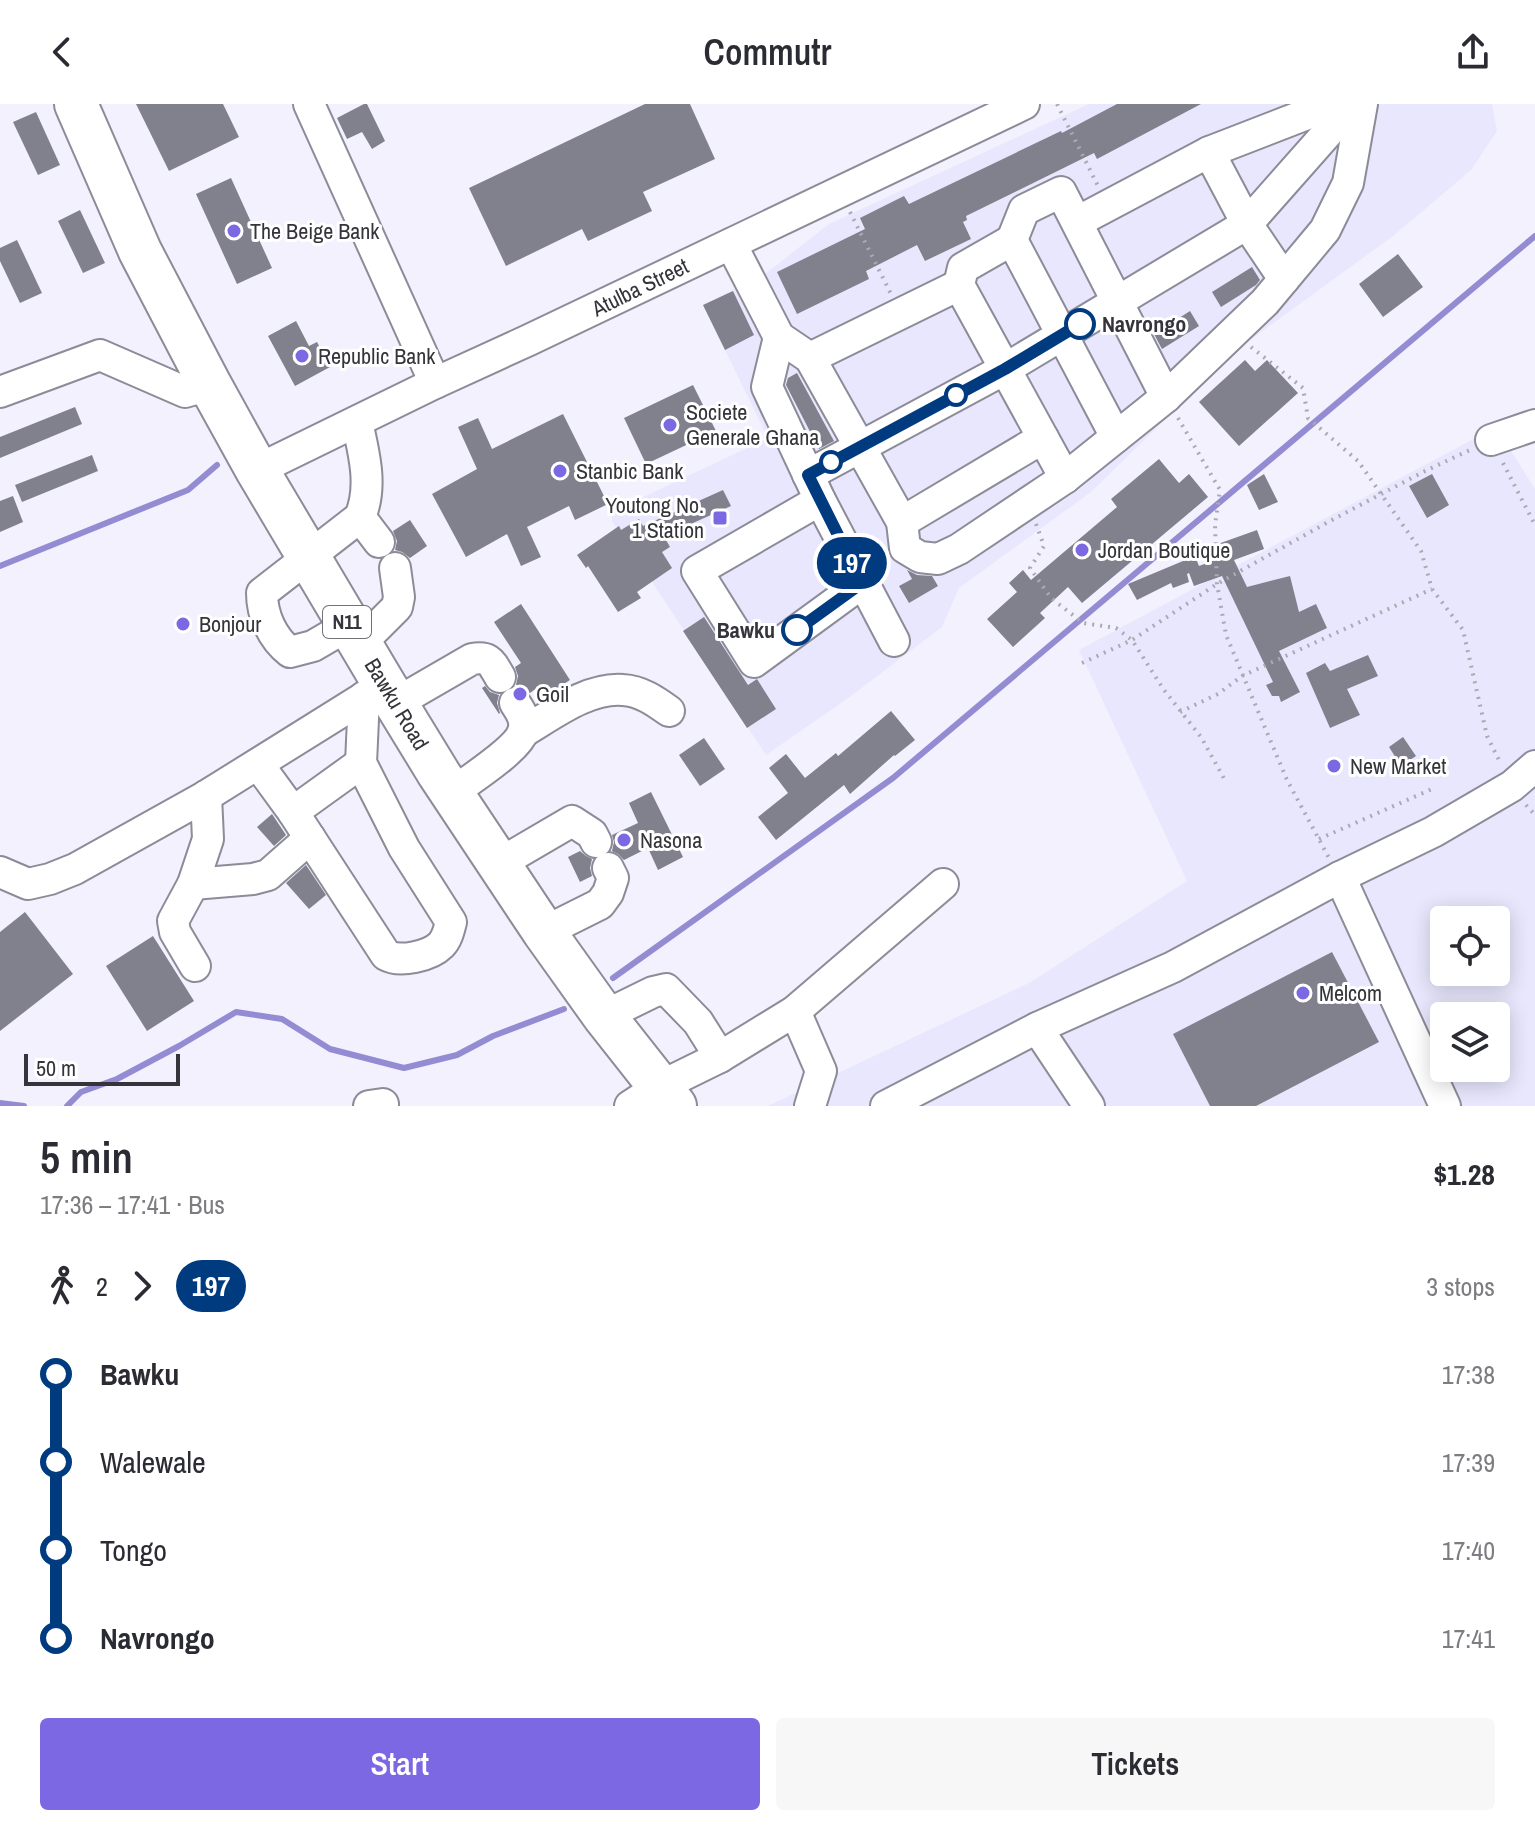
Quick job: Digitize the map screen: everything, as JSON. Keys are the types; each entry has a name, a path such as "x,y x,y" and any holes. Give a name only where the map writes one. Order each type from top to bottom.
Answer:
{"highway":[{"name":"Bawku Road","path":"76,104 140,251 257,470 354,634 381,695 604,1016 655,1100"}],"street":[{"path":"309,104 435,383"},
{"name":"Atulba Street","path":"257,470 1024,104"},
{"path":"1077,222 1209,152 1333,104"},
{"path":"862,583 754,662 697,571 814,487 860,447 1005,369 1247,224 1353,104"},
{"path":"731,244 779,337 810,358 902,522 905,548 920,557 938,559 959,549 1065,478 1166,397 1265,302 1325,230 1348,183 1362,104"},
{"path":"1209,152 1247,224 1284,279"},
{"path":"1065,478 959,285 963,268 1012,240 1024,210 1061,192 1166,397"},
{"path":"1012,240 1116,437"},
{"path":"810,358 959,285"},
{"path":"779,337 767,387 814,487 894,641"},
{"path":"0,392 100,355 185,392 210,385"},
{"path":"357,422 367,466 365,506 360,517 262,593 266,618 278,643 290,652 299,651 354,634 397,607 399,597 395,568"},
{"path":"1491,440 1535,425"},
{"path":"902,522 1043,438"},
{"path":"360,517 379,542"},
{"path":"0,872 28,884 75,869 381,695 472,659 483,657 490,661 500,677"},
{"path":"452,793 514,746 523,732 595,693 622,690 645,696 669,711"},
{"path":"293,812 361,763 381,695"},
{"path":"515,703 524,717 523,732"},
{"path":"258,764 386,955 399,959 429,953 441,945 449,933 451,922 404,848 361,763"},
{"path":"886,1106 1037,1028 1176,975 1340,877 1433,832 1512,786 1535,766"},
{"path":"195,966 175,932 173,921 193,884 208,839 206,796"},
{"path":"500,863 572,821 592,834 613,878 608,893 600,904 544,932"},
{"path":"193,884 268,875 310,838"},
{"path":"1340,877 1445,1106"},
{"path":"655,1100 795,1011 943,884"},
{"path":"604,1016 653,992 666,989 698,1022 720,1057"},
{"path":"795,1011 821,1071 810,1106"},
{"path":"1037,1028 1089,1106"}],"path":[{"path":"1057,104 1109,206"},
{"path":"840,192 901,314"},
{"path":"1231,335 1261,353 1303,388 1308,418 1358,461 1421,551 1432,589 1463,630 1487,736 1512,786 1535,815"},
{"path":"1166,397 1220,490 1215,525 1217,584 1226,635 1287,780 1340,877"},
{"path":"1082,663 1132,640 1217,584 1380,494 1491,440 1535,525"},
{"path":"1027,504 1044,546 1030,568 1051,598 1083,623 1116,628 1132,640 1164,690 1201,737 1226,782"},
{"path":"1178,713 1218,694 1242,676 1432,589"},
{"path":"1319,839 1432,789"}],"shaded area":[{"path":"1089,104 1492,104 1497,131 1471,170 1393,236 1235,351 1091,492 959,588 942,627 766,755 612,521 612,512 768,438 703,305 765,274 829,224"},
{"name":"New Market","path":"1496,427 1535,489 1535,1106 768,1106 1031,982 1187,881 1079,650"}],"building":[{"path":"136,104 223,104 239,137 169,171"},
{"path":"367,104 385,141 372,149 362,132 347,139 337,118"},
{"path":"645,104 690,104 715,159 643,192 652,211 588,241 582,229 506,266 469,188"},
{"path":"1117,104 1201,104 1097,159 1094,153 966,216 967,220 963,222 971,239 925,261 917,245 866,271 869,279 797,314 777,272 865,229 860,218 904,196 909,204"},
{"path":"36,112 60,165 38,175 13,122"},
{"name":"The Beige Bank","path":"231,178 272,268 237,284 196,194"},
{"path":"80,210 105,263 83,273 58,221"},
{"path":"17,240 42,293 20,303 0,261 0,248"},
{"path":"1398,254 1423,287 1383,317 1359,284"},
{"path":"1252,267 1260,280 1221,307 1212,292"},
{"path":"733,291 754,335 725,350 703,305"},
{"path":"1190,311 1199,326 1162,349 1154,334"},
{"name":"Republic Bank","path":"296,321 309,346 317,342 330,367 295,386 268,336"},
{"path":"1245,360 1255,371 1267,360 1298,393 1239,446 1199,402"},
{"path":"797,373 834,441 819,449 786,385 788,378"},
{"name":"Societe Generale Ghana","path":"693,385 716,431 646,464 624,418"},
{"path":"75,407 82,424 0,458 0,437"},
{"path":"563,414 608,504 575,520 569,506 527,527 541,557 521,566 507,534 466,557 432,494 477,469 458,427 478,418 492,449"},
{"path":"92,455 98,471 22,502 15,485"},
{"path":"1159,459 1179,483 1189,474 1208,497 1082,603 1068,587 1040,613 1045,618 1013,647 987,619 1017,592 1009,583 1023,570 1031,580 1117,507 1111,499"},
{"path":"1264,474 1278,502 1259,510 1247,485"},
{"path":"1432,474 1449,505 1427,518 1409,486"},
{"path":"723,490 731,506 673,532 677,536 666,540 670,547 662,552 672,568 637,592 641,598 618,612 588,566 586,568 577,555 619,526 621,530 639,519 643,526"},
{"path":"13,496 23,522 0,532 0,501"},
{"path":"410,520 427,546 410,558 395,550 397,541 393,531"},
{"path":"1257,530 1264,549 1234,560 1247,587 1290,576 1299,612 1316,604 1327,628 1279,651 1300,692 1281,702 1279,696 1272,696 1266,685 1273,682 1222,576 1194,586 1189,573 1189,582 1173,588 1171,583 1137,600 1128,584 1195,556 1199,566 1220,558 1215,545"},
{"path":"907,570 917,575 932,576 938,586 909,603 899,586 912,579"},
{"path":"521,604 570,680 547,695 541,685 530,693 516,685 518,676 515,667 521,663 494,622"},
{"path":"704,617 748,685 757,679 776,709 747,728 683,631"},
{"path":"1368,655 1378,676 1347,689 1360,715 1330,728 1306,673 1325,663 1330,671"},
{"path":"485,686 499,695 499,714 482,688"},
{"path":"891,711 915,740 850,794 844,785 776,840 758,817 788,793 769,768 786,754 805,778 836,753 838,756"},
{"path":"1403,737 1416,756 1401,766 1389,747"},
{"path":"704,738 725,769 700,786 679,755"},
{"path":"651,792 683,857 658,870 648,848 624,860 612,851 612,835 638,823 629,803"},
{"path":"272,814 286,835 274,846 257,827"},
{"path":"580,851 592,859 592,876 580,882 568,857"},
{"path":"306,865 326,895 309,909 286,883"},
{"path":"25,912 73,974 0,1031 0,932"},
{"path":"153,936 194,1001 147,1031 106,966"},
{"name":"Melcom","path":"1332,952 1379,1042 1256,1106 1210,1106 1173,1034"}],"waterway":[{"path":"613,978 893,778 1535,236"},
{"path":"0,566 188,490 217,465"},
{"path":"67,1106 81,1092 117,1079 236,1012 282,1019 330,1049 404,1068 457,1055 493,1036 564,1009"},
{"path":"0,1103 24,1106"}],"bus line":[{"name":"197","path":"797,630 862,583 808,475 1005,369 1080,324"}],"place":[{"name":"The Beige Bank","path":"234,231"},
{"name":"Navrongo","path":"1080,324"},
{"name":"Republic Bank","path":"302,356"},
{"name":"Societe Generale Ghana","path":"670,425"},
{"name":"Stanbic Bank","path":"560,471"},
{"name":"Youtong No. 1 Station","path":"720,518"},
{"name":"Jordan Boutique","path":"1082,550"},
{"name":"Bonjour","path":"183,624"},
{"name":"Bawku","path":"797,630"},
{"name":"Goil","path":"520,694"},
{"name":"New Market","path":"1334,766"},
{"name":"Nasona","path":"624,840"},
{"name":"Melcom","path":"1303,993"}]}
